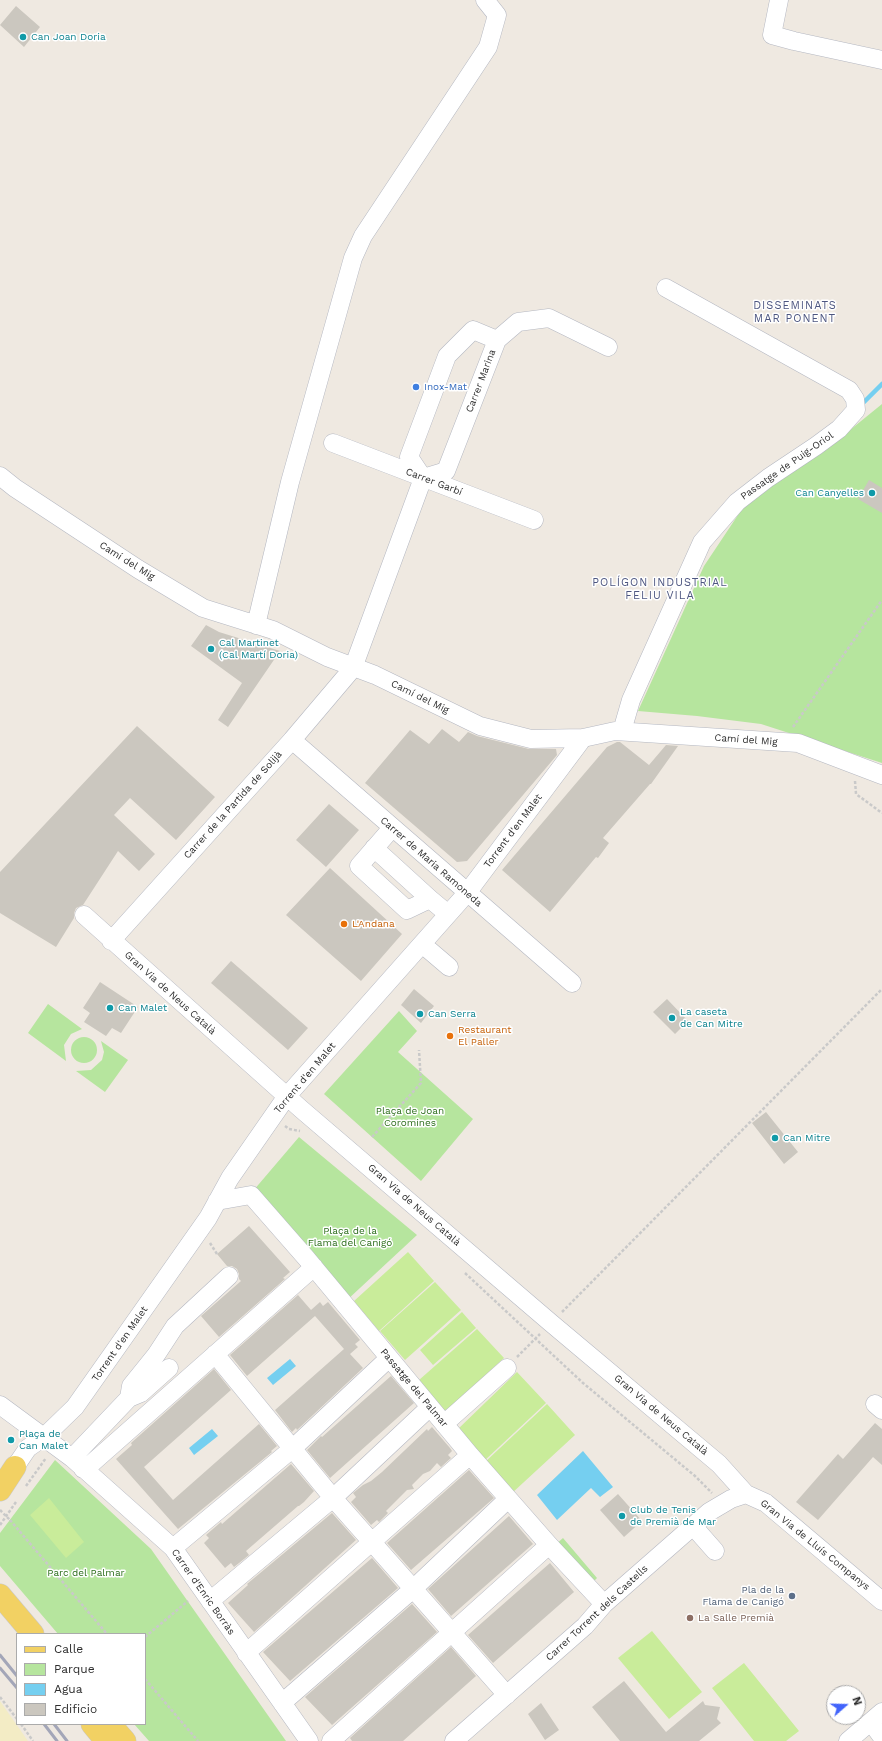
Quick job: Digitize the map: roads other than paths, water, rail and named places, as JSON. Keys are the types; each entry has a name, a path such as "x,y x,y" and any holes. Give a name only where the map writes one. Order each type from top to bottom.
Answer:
{"main road":[{"path":"0,1490 7,1469"},
{"path":"0,1595 32,1633"},
{"path":"0,1616 16,1635"},
{"path":"93,1725 106,1741"},
{"path":"111,1725 125,1741"}],"street":[{"path":"256,625 290,482 353,258 363,236 488,47 497,16 485,0"},
{"path":"779,0 772,35 882,60"},
{"name":"Passatge de Puig-Oriol","path":"622,731 634,693 702,542 736,502 839,429 856,410 855,399 849,390 666,288"},
{"path":"497,340 518,322 549,318 608,348"},
{"name":"Carrer Marina","path":"472,330 497,340 446,470 423,478 409,457 447,356 472,330"},
{"name":"Carrer Garbí","path":"333,443 534,520"},
{"name":"Camí del Mig","path":"0,476 15,488 120,557 203,608 273,630 327,657 375,675 480,726 531,739 582,738 615,730 798,743 882,775"},
{"path":"353,668 423,478"},
{"name":"Carrer de la Partida de Solijà","path":"112,941 292,740 353,668"},
{"name":"Torrent d'en Malet","path":"7,1469 28,1448 44,1437 75,1407 208,1218 230,1178 287,1096 467,893 582,738"},
{"name":"Carrer de Maria Ramoneda","path":"292,740 572,983"},
{"path":"384,889 394,866 392,828"},
{"path":"430,899 407,910 359,866 394,866 448,914"},
{"path":"384,889 394,866"},
{"name":"Gran Via de Neus Català","path":"84,915 287,1096 551,1323 719,1464 746,1494"},
{"path":"422,944 449,967"},
{"name":"Passatge del Palmar","path":"217,1202 252,1195 314,1267 388,1359 470,1455 549,1545 604,1604"},
{"path":"78,1464 91,1464 314,1267"},
{"path":"78,1464 129,1398 131,1386 156,1355 175,1326 229,1276"},
{"path":"215,1354 333,1498 507,1695"},
{"path":"173,1548 292,1449 388,1359"},
{"path":"129,1398 141,1393 169,1368"},
{"path":"444,1424 507,1368"},
{"name":"Carrer d'Enric Borràs","path":"0,1405 78,1464 173,1548 308,1741"},
{"path":"210,1601 333,1498 430,1407"},
{"path":"246,1653 470,1455"},
{"name":"Carrer Torrent dels Castells","path":"454,1741 585,1626 604,1604 709,1512 719,1501 746,1494"},
{"name":"Gran Via de Lluís Companys","path":"746,1494 766,1503 882,1601"},
{"path":"282,1703 413,1589 508,1499"},
{"path":"693,1526 715,1551"},
{"path":"331,1741 549,1545"},
{"path":"848,1741 876,1717 882,1736"}],"water":[{"path":"290,1359 296,1366 273,1385 267,1378"},
{"path":"212,1429 218,1436 194,1455 189,1448"},
{"path":"583,1451 613,1487 600,1497 591,1488 557,1520 537,1495"}],"waterway":[{"name":"Torrent d'en Malet","path":"861,405 882,384"}],"railway":[{"path":"0,1655 16,1675"},
{"path":"0,1668 16,1687"},
{"path":"45,1725 57,1741"},
{"path":"55,1725 67,1741"}],"place":[{"name":"Can Joan Doria","path":"23,37"},
{"name":"Inox-Mat","path":"416,387"},
{"name":"Can Canyelles","path":"872,493"},
{"name":"Cal Martinet (Cal Martí Doria)","path":"211,649"},
{"name":"L'Andana","path":"344,924"},
{"name":"Can Malet","path":"110,1008"},
{"name":"Can Serra","path":"420,1014"},
{"name":"La caseta de Can Mitre","path":"672,1018"},
{"name":"Restaurant El Paller","path":"450,1036"},
{"name":"Can Mitre","path":"775,1138"},
{"name":"Plaça de Can Malet","path":"11,1440"},
{"name":"Club de Tenis de Premià de Mar","path":"622,1516"},
{"name":"Pla de la Flama de Canigó","path":"792,1596"},
{"name":"La Salle Premià","path":"690,1618"}],"district":[{"name":"DISSEMINATS MAR PONENT","path":"795,312"},
{"name":"POLÍGON INDUSTRIAL FELIU VILA","path":"660,589"}],"park label":[{"name":"Plaça de Joan Coromines","path":"410,1116"},
{"name":"Plaça de la Flama del Canigó","path":"350,1236"},
{"name":"Parc del Palmar","path":"86,1573"}]}
